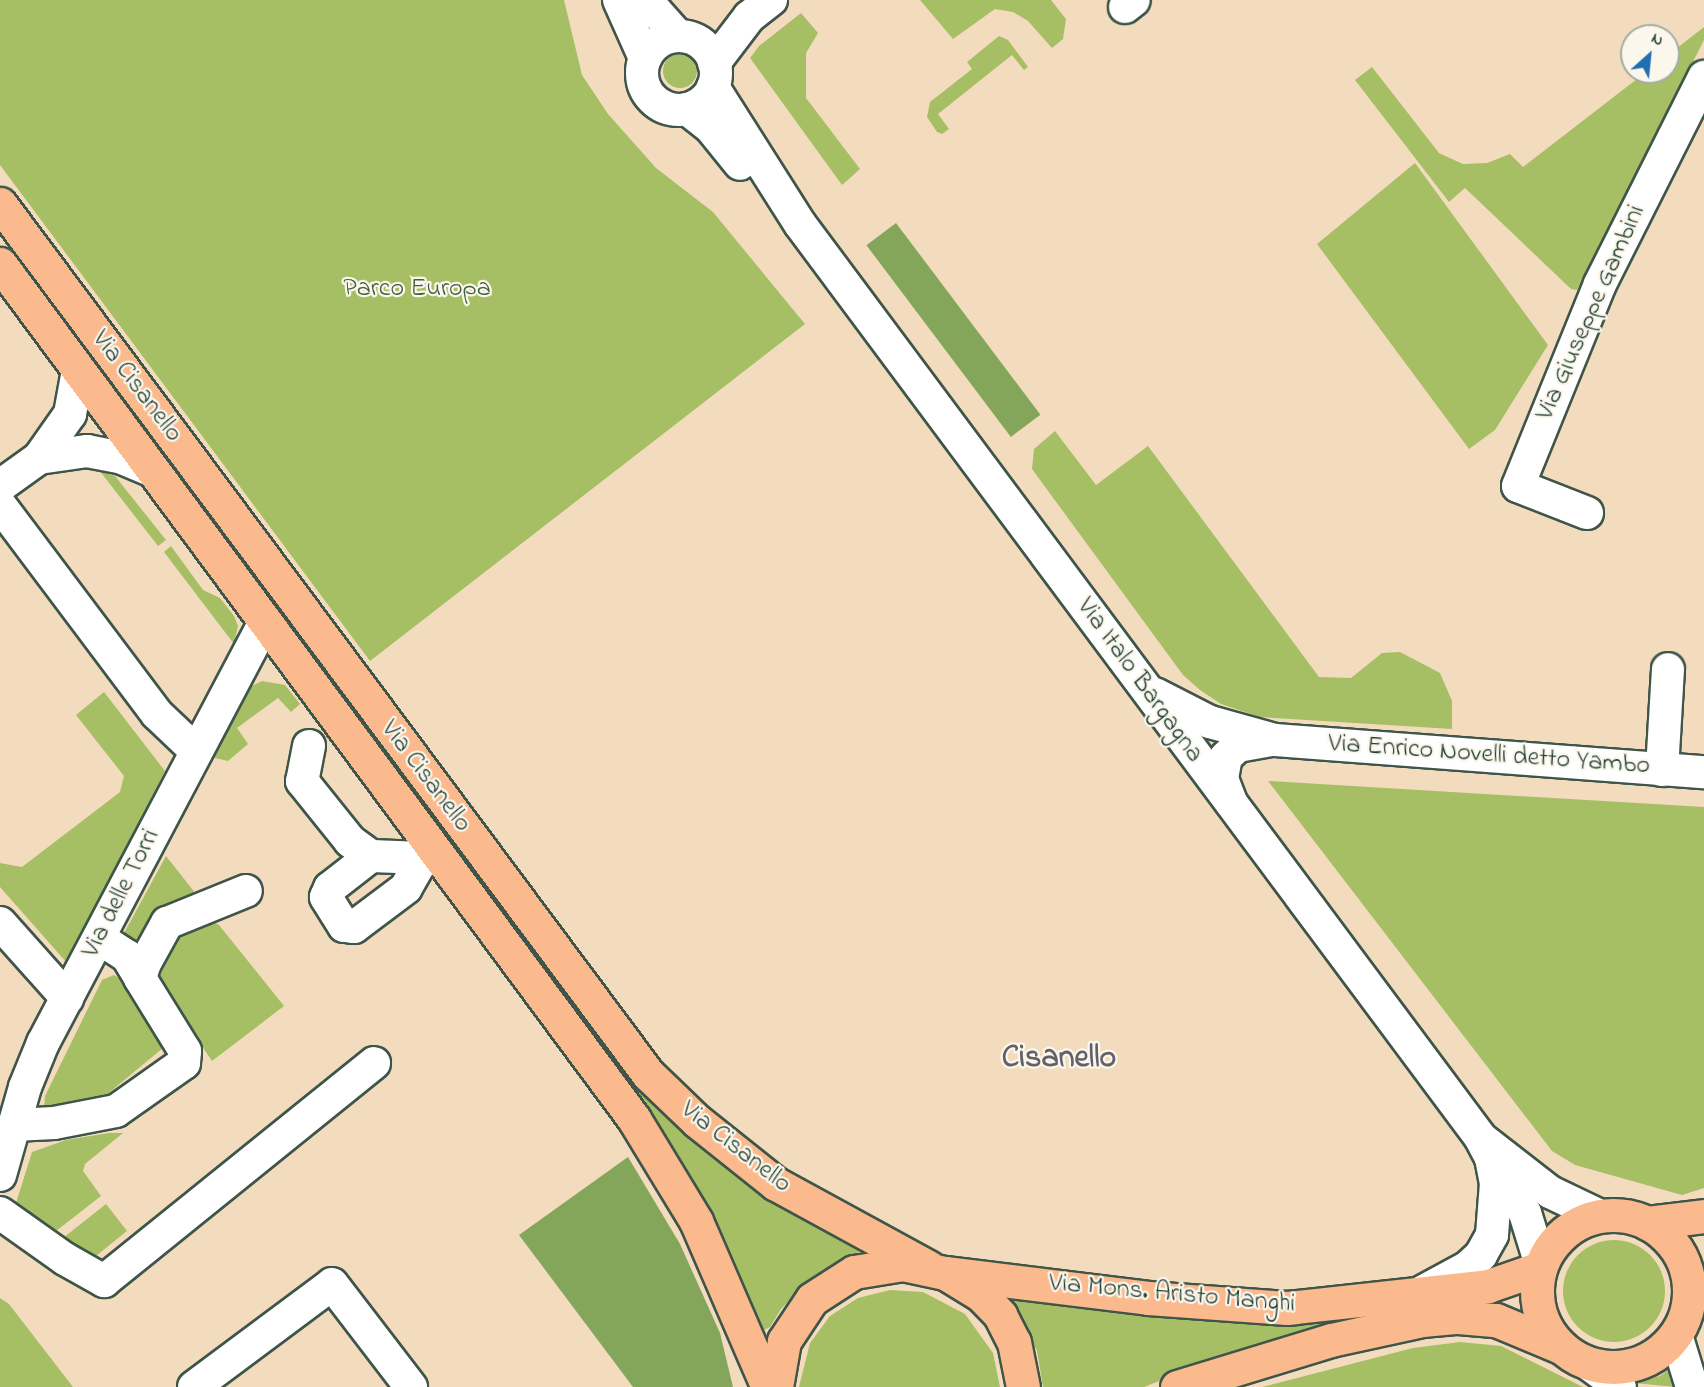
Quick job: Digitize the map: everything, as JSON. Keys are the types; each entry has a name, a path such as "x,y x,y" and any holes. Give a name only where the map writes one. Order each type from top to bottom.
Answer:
{"main road":[{"name":"Via Cisanello","path":"0,204 641,1066 697,1122 776,1184 981,1295 1000,1315 1018,1354 1023,1387"},
{"name":"Via Cisanello","path":"0,264 646,1136 696,1221 768,1387"},
{"path":"1624,1215 1647,1223 1671,1241 1682,1257 1696,1295 1676,1335 1651,1357 1630,1365 1608,1367 1574,1355 1548,1331 1540,1311 1541,1267 1549,1249 1568,1229 1600,1216 1624,1215"},
{"path":"1647,1223 1704,1216"},
{"name":"Via Mons. Aristo Manghi","path":"776,1387 780,1354 789,1330 820,1292 842,1278 878,1265 1266,1308 1333,1306 1488,1286 1541,1267"},
{"name":"Via Mons. Aristo Manghi","path":"1177,1387 1330,1340 1422,1320 1458,1317 1496,1320 1574,1355"}],"street":[{"path":"619,0 645,58 643,77 652,97 664,106 687,109 702,101 714,75 760,9"},
{"path":"646,0 683,37 705,47 714,75"},
{"path":"645,58 657,43 683,37 760,9"},
{"name":"Via Italo Bargagna","path":"714,75 800,224 1485,1148 1525,1213 1541,1267"},
{"name":"Via Giuseppe Gambini","path":"1587,513 1518,486 1600,284 1704,77"},
{"name":"Via Italo Bargagna","path":"687,109 711,128 753,179 800,224"},
{"path":"0,486 39,458 70,414 78,370"},
{"path":"39,458 87,451 122,458 152,471"},
{"path":"0,505 158,714 196,751"},
{"name":"Via delle Torri","path":"0,1174 36,1058 264,623"},
{"path":"1662,770 1668,669"},
{"name":"Via Enrico Novelli detto Yambo","path":"1142,685 1196,717 1275,740 1704,772"},
{"name":"Via Enrico Novelli detto Yambo","path":"1239,815 1223,784 1226,758 1238,746 1275,740"},
{"path":"309,746 302,781 350,841 371,856"},
{"path":"140,978 157,936 167,923 246,891"},
{"path":"0,923 67,998"},
{"path":"14,1125 54,1123 116,1111 184,1063 186,1051 126,956 99,938"},
{"path":"0,1213 65,1259 104,1281 374,1063"},
{"name":"Via Italo Bargagna","path":"1485,1148 1550,1192 1600,1216"},
{"name":"Via Italo Bargagna","path":"1418,1294 1468,1268 1486,1248 1496,1221 1497,1199 1485,1148"},
{"path":"194,1387 332,1284 411,1387"},
{"path":"1676,1335 1692,1387"},
{"path":"1574,1355 1620,1387"}],"green space":[{"name":"Parco Europa","path":"0,0 564,0 582,75 608,114 656,168 713,212 805,324 370,661 0,165"},
{"path":"920,0 1051,0 1066,19 1063,39 1052,48 1028,21 1013,12 995,9 953,39"},
{"path":"801,13 818,33 806,53 806,98 860,169 842,185 750,58 759,46"},
{"path":"1704,27 1704,40 1577,290 1571,289 1465,188 1449,202 1355,80 1372,67 1439,153 1463,164 1487,163 1510,154 1523,167 1630,84 1680,84 1680,46"},
{"path":"999,36 1008,40 1028,67 1024,70 1012,55 938,114 949,129 942,134 937,132 927,117 930,102 972,69 967,62"},
{"path":"680,54 692,59 697,71 692,83 680,88 668,83 663,71 668,59"},
{"path":"1415,163 1548,345 1495,430 1469,449 1317,244"},
{"path":"896,223 1040,415 1011,437 866,245"},
{"path":"1055,431 1096,485 1148,446 1319,677 1351,678 1382,653 1400,652 1440,673 1452,701 1452,729 1260,717 1221,704 1200,690 1183,675 1032,469 1034,449"},
{"path":"99,470 115,476 166,540 158,546"},
{"path":"171,546 203,590 220,598 234,616 238,626 234,644 164,552"},
{"path":"262,681 285,685 300,704 291,712 278,698 237,728 248,744 228,761 211,757 246,689"},
{"path":"104,692 165,771 67,963 0,887 0,863 22,867 120,792 124,776 76,715"},
{"path":"1268,781 1704,807 1704,1188 1682,1195 1575,1165 1552,1151"},
{"path":"166,856 200,899 137,955 123,935"},
{"path":"211,921 219,925 284,1006 212,1061 158,981 157,973 172,939"},
{"path":"114,975 122,980 163,1048 99,1101 44,1109 45,1096 102,980"},
{"path":"632,1075 854,1244 860,1251 804,1285 781,1309 770,1327 762,1331 754,1327 624,1081"},
{"path":"123,1133 85,1164 83,1171 101,1196 56,1231 16,1203 32,1152 66,1140"},
{"path":"628,1157 680,1244 720,1333 733,1387 633,1387 519,1235"},
{"path":"106,1204 127,1231 96,1256 89,1257 63,1238"},
{"path":"1614,1240 1633,1244 1650,1255 1661,1272 1665,1291 1661,1310 1650,1327 1633,1338 1614,1342 1595,1338 1578,1327 1567,1310 1563,1291 1567,1272 1578,1255 1595,1244"},
{"path":"890,1290 923,1292 965,1314 993,1353 1000,1387 799,1387 810,1343 830,1316 858,1298"},
{"path":"1010,1297 1257,1324 1359,1316 1359,1320 1190,1369 1144,1387 1043,1387 1037,1351"},
{"path":"0,1298 9,1304 73,1387 0,1387"},
{"path":"1460,1342 1501,1346 1583,1387 1262,1387 1413,1348"},
{"path":"1671,1368 1676,1387 1634,1383 1660,1376"}],"district":[{"name":"Cisanello","path":"1059,1059"}]}
